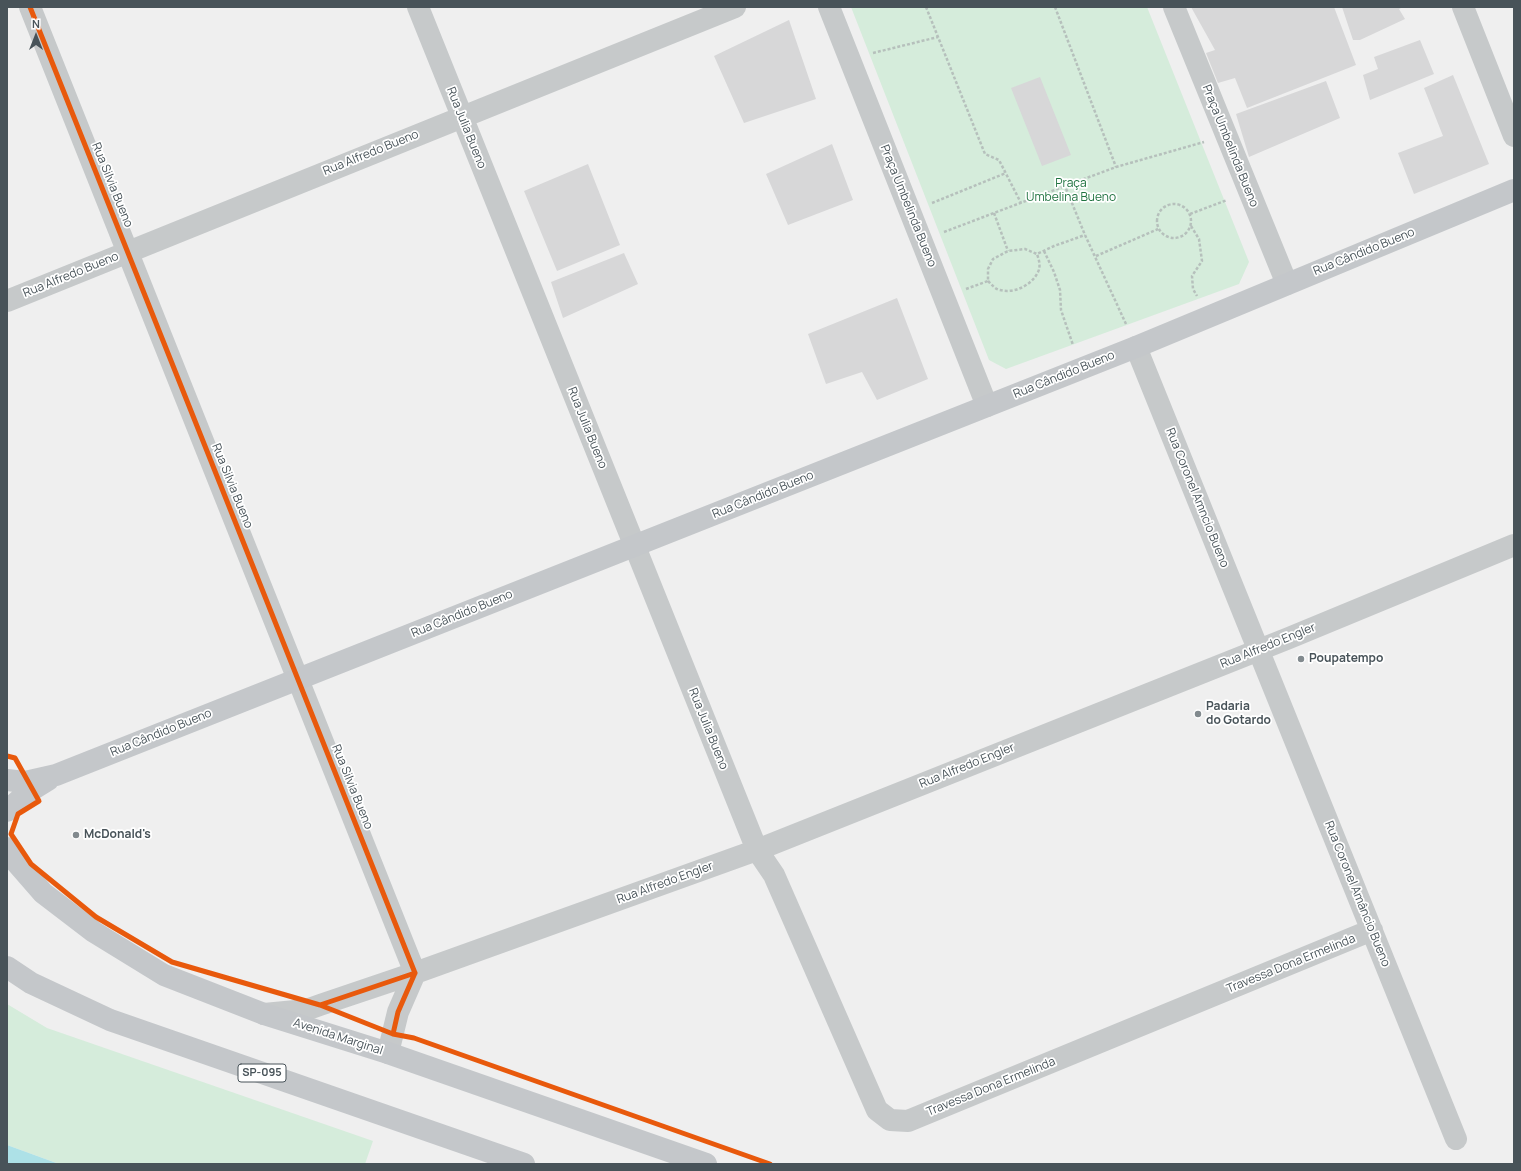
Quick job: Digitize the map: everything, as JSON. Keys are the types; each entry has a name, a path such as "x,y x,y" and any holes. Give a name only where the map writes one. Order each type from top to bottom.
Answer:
{"main road":[{"name":"Rua Cândido Bueno","path":"7,780 25,782 56,775 1136,347 1514,190"},
{"path":"7,811 27,793 56,775"},
{"name":"Avenida Marginal","path":"7,848 16,862 43,894 94,932 164,975 264,1014 388,1053 706,1164"},
{"name":"SP-095","path":"7,967 31,983 110,1020 524,1164"}],"street":[{"name":"Rua Silvia Bueno","path":"30,7 416,973"},
{"name":"Rua Julia Bueno","path":"418,7 757,850"},
{"name":"Rua Alfredo Bueno","path":"7,301 735,7"},
{"name":"Praça Umbelinda Bueno","path":"829,7 987,406"},
{"name":"Praça Umbelinda Bueno","path":"1174,7 1287,284"},
{"path":"1463,7 1514,136"},
{"name":"Rua Coronel Amncio Bueno","path":"1136,347 1259,650"},
{"name":"Rua Alfredo Engler","path":"264,1014 306,1010 416,973 757,850 1259,650 1514,545"},
{"name":"Rua Coronel Amâncio Bueno","path":"1259,650 1456,1139"},
{"name":"Travessa Dona Ermelinda","path":"757,850 774,875 877,1110 890,1120 908,1121 1372,930"},
{"path":"388,1053 398,1012 416,973"}],"path":[{"path":"926,7 985,154 999,160 1021,203"},
{"path":"1055,7 1116,167"},
{"path":"850,59 938,37"},
{"path":"921,241 1116,167 1226,136"},
{"path":"910,212 1006,173"},
{"path":"1065,186 1085,235 1096,256 1136,347"},
{"path":"1190,214 1250,192"},
{"path":"1190,226 1183,235 1178,237 1166,236 1158,229 1156,218 1162,208 1166,205 1177,204 1186,209 1190,214 1190,226 1199,240 1202,261 1192,276 1193,289 1206,318"},
{"path":"994,213 1008,251"},
{"path":"1096,256 1158,229"},
{"path":"1037,254 1040,264 1038,272 1031,282 1021,288 1001,291 994,288 988,281 988,269 994,259 1008,251 1025,249 1037,254 1085,235"},
{"path":"1044,251 1060,290 1063,316 1082,368"},
{"path":"944,298 988,281"}],"green space":[{"name":"Praça Umbelina Bueno","path":"851,7 1147,7 1249,262 1239,284 1006,369 989,360"},
{"path":"7,1004 47,1028 373,1141 365,1164 59,1164 7,1145"}],"water":[{"path":"7,1145 59,1164 7,1164"}],"building":[{"path":"1191,7 1334,7 1356,65 1247,108 1235,78 1218,83 1206,53 1215,50"},
{"path":"1342,7 1403,7 1399,9 1405,19 1360,40 1353,40"},
{"path":"789,20 816,99 744,123 714,56"},
{"path":"1420,40 1434,74 1370,100 1363,75 1378,69 1374,57"},
{"path":"1453,75 1489,164 1414,194 1398,153 1443,136 1424,88"},
{"path":"1040,77 1071,155 1042,166 1011,88"},
{"path":"1326,81 1340,118 1249,157 1236,114"},
{"path":"832,144 853,200 788,225 766,174"},
{"path":"588,164 620,245 557,271 524,191"},
{"path":"624,253 638,284 563,318 551,282"},
{"path":"897,298 928,379 877,400 862,372 826,384 808,334"}],"cycle path":[{"path":"30,7 415,973"},
{"path":"7,756 15,758 39,801 18,814 11,834 31,864 96,917 172,962 320,1005 393,1034 414,1038 770,1164"},
{"path":"320,1005 415,973"},
{"path":"393,1034 398,1012 415,973"}],"place":[{"name":"Poupatempo","path":"1301,659"},
{"name":"Padaria do Gotardo","path":"1198,714"},
{"name":"McDonald's","path":"76,835"}]}
